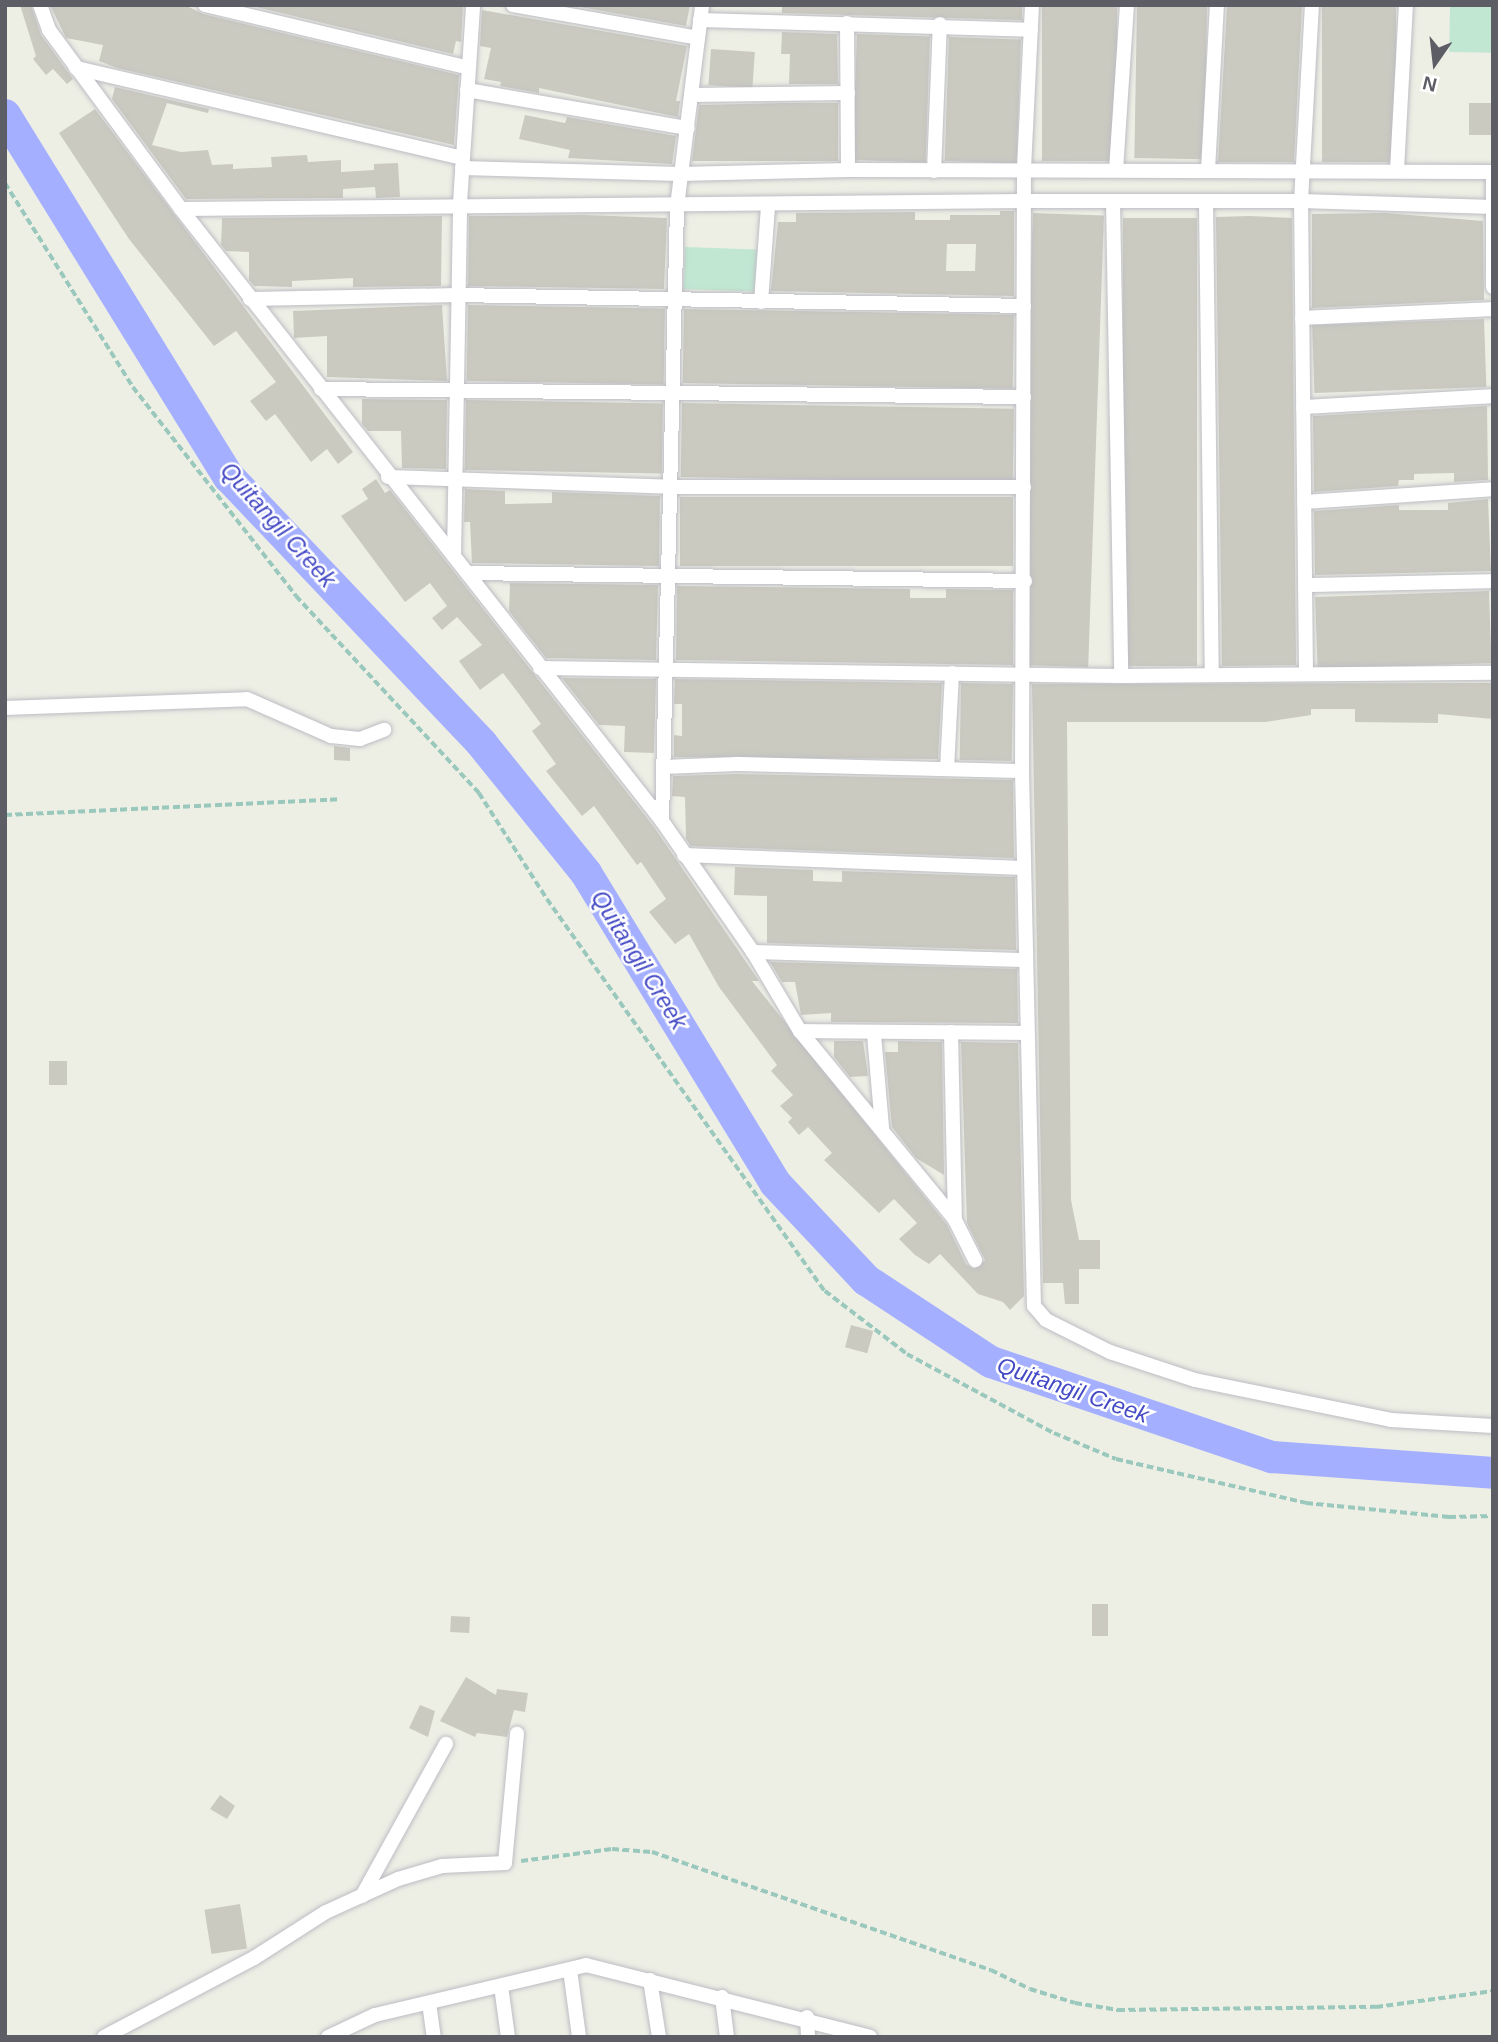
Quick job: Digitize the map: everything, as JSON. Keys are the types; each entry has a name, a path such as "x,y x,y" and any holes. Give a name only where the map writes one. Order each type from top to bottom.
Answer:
{"street":[{"path":"40,5 49,30 181,209 388,477 468,573 662,821 753,951 800,1031 882,1128 954,1220 975,1260"},
{"path":"205,5 469,68"},
{"path":"454,556 460,203 473,5"},
{"path":"513,5 698,38"},
{"path":"1032,5 1024,170 1025,674 1022,772 1023,960 1035,1208 1034,1306 1038,1313 1142,1365 1234,1390 1391,1420 1493,1426"},
{"path":"1116,170 1127,5"},
{"path":"1208,170 1217,5"},
{"path":"1306,674 1301,170 1312,5"},
{"path":"1397,170 1406,5"},
{"path":"662,821 667,578 675,394 677,207 701,13 847,23 940,24 1031,30"},
{"path":"847,23 848,170"},
{"path":"934,171 940,24"},
{"path":"76,68 462,163 680,174 848,170 1397,170 1493,174 1493,287"},
{"path":"467,90 688,128"},
{"path":"691,95 848,93"},
{"path":"181,209 460,203 677,207 1024,201 1301,201 1492,207"},
{"path":"1113,201 1121,676"},
{"path":"1206,201 1212,675"},
{"path":"761,302 768,206"},
{"path":"250,299 458,295 1024,306"},
{"path":"1302,318 1493,309"},
{"path":"321,389 1024,397"},
{"path":"1303,407 1493,396"},
{"path":"388,477 454,477 670,487 1024,487"},
{"path":"1304,502 1493,489"},
{"path":"468,573 667,578 1025,580"},
{"path":"1306,585 1493,581"},
{"path":"540,668 1121,676 1493,673"},
{"path":"947,769 952,673"},
{"path":"5,708 247,699 331,736 359,739 383,730"},
{"path":"663,767 737,764 1022,772"},
{"path":"684,855 1023,868"},
{"path":"753,951 1023,960"},
{"path":"800,1031 874,1034 1026,1033"},
{"path":"951,1032 954,1220"},
{"path":"874,1034 882,1128"},
{"path":"104,2037 362,1896 442,1866 505,1863 517,1734"},
{"path":"362,1896 446,1744"},
{"path":"328,2037 375,2015 586,1965 807,2017 870,2037"},
{"path":"570,1969 579,2037"},
{"path":"650,1980 659,2037"},
{"path":"501,1986 508,2037"},
{"path":"722,1997 727,2037"},
{"path":"429,2003 434,2037"},
{"path":"807,2017 808,2037"}],"path":[{"path":"5,183 133,387 296,596 480,793 547,899 825,1291 907,1354 1054,1433 1116,1459 1306,1503 1449,1517 1493,1516"},
{"path":"5,815 340,799"},
{"path":"505,1863 612,1849 652,1852 991,1970 1030,1989 1075,2003 1118,2010 1376,2007 1493,1990"}],"green space":[{"path":"1450,5 1493,6 1492,53 1449,52"},
{"path":"685,247 757,250 755,291 684,289"}],"building":[{"path":"20,5 31,5 41,35 73,79 67,84 53,69 46,75 33,59 36,56"},
{"path":"50,5 185,5 203,14 459,75 454,145 117,68 99,61 103,45 66,38"},
{"path":"248,5 463,5 461,42 456,41 453,54"},
{"path":"569,5 690,5 686,26"},
{"path":"782,5 1022,5 1022,20 782,13"},
{"path":"1042,5 1117,5 1117,161 1042,161"},
{"path":"1137,5 1207,6 1204,159 1134,158"},
{"path":"1302,5 1294,162 1218,162 1227,7"},
{"path":"1322,5 1396,5 1396,162 1322,162"},
{"path":"482,10 687,46 676,101 680,101 678,117 539,88 539,93 500,86 501,82 484,79 491,48 480,46"},
{"path":"782,32 837,34 838,84 789,84 790,54 781,54"},
{"path":"857,34 930,37 926,162 853,160"},
{"path":"949,37 1021,40 1017,163 945,161"},
{"path":"711,49 755,52 752,88 708,85"},
{"path":"115,87 209,109 208,113 167,103 152,145 181,152 208,150 212,165 233,164 233,169 272,167 271,157 307,155 308,162 341,160 341,172 374,170 374,164 398,163 400,197 376,198 375,187 343,189 343,198 186,199 112,99"},
{"path":"838,103 838,161 692,161 699,105"},
{"path":"1469,103 1493,103 1493,135 1469,135"},
{"path":"95,109 353,452 338,464 327,449 311,462 275,414 266,421 250,401 276,382 236,331 214,346 129,239 59,133"},
{"path":"525,115 565,123 567,117 676,136 672,164 568,158 570,150 519,139"},
{"path":"1000,211 1014,211 1014,296 771,291 778,222 796,222 796,213 915,212 915,220 950,220 950,215 1000,215","holes":["947,244 976,244 975,271 946,271"]},
{"path":"1033,213 1104,215 1088,667 1017,665"},
{"path":"1385,213 1483,221 1484,300 1312,308 1312,214"},
{"path":"583,215 667,218 664,289 468,286 469,216"},
{"path":"442,216 441,286 353,287 353,278 292,281 292,287 254,286 249,280 249,252 226,251 221,245 222,218"},
{"path":"1216,217 1292,218 1296,665 1222,666"},
{"path":"1123,218 1197,218 1197,666 1123,666"},
{"path":"442,305 447,381 327,377 327,336 294,338 293,311"},
{"path":"468,305 665,308 664,384 467,381"},
{"path":"684,309 1014,315 1013,389 683,383"},
{"path":"1484,319 1486,387 1314,393 1312,325"},
{"path":"362,399 447,400 446,469 402,468 401,431 368,431 362,424"},
{"path":"466,400 663,403 662,473 465,470"},
{"path":"682,403 1014,409 1013,483 681,477"},
{"path":"1487,406 1488,480 1454,482 1454,473 1414,474 1414,480 1399,480 1398,486 1314,492 1313,416"},
{"path":"376,479 385,493 390,490 654,827 759,981 752,981 947,1225 966,1264 974,1269 985,1260 967,1223 961,1042 1018,1043 1024,1296 1010,1310 1003,1302 978,1294 940,1254 929,1264 915,1255 899,1239 917,1223 894,1199 879,1213 824,1160 832,1153 808,1127 799,1135 788,1122 792,1118 780,1106 793,1095 771,1071 777,1065 719,987 689,934 675,944 649,912 666,899 641,862 637,865 594,806 582,816 546,771 556,764 532,731 541,724 519,694 503,673 480,690 459,661 482,645 457,617 442,630 432,618 447,606 430,583 405,602 341,516 368,499 362,489"},
{"path":"465,489 505,491 505,504 552,503 552,492 660,496 659,566 472,563 470,522 464,522"},
{"path":"680,497 1013,497 1013,566 680,566"},
{"path":"1488,499 1491,571 1315,575 1314,511 1399,505 1399,510 1448,510 1448,503"},
{"path":"510,583 658,585 656,660 546,658 509,611"},
{"path":"677,586 910,589 910,598 946,598 946,589 1013,590 1013,665 676,660"},
{"path":"1489,591 1492,663 1318,669 1315,597"},
{"path":"562,678 656,679 654,753 624,752 625,726 599,725"},
{"path":"675,679 942,683 938,759 674,757 674,735 682,736 682,704 674,704"},
{"path":"961,683 1013,684 1012,761 960,760"},
{"path":"1493,683 1493,719 1438,714 1438,723 1355,722 1355,709 1311,709 1311,715 1265,722 1067,722 1071,1200 1079,1240 1100,1240 1100,1269 1079,1269 1079,1304 1065,1304 1063,1283 1043,1283 1032,684"},
{"path":"334,746 350,748 350,761 334,760"},
{"path":"737,774 1013,780 1014,858 691,846 686,839 685,797 672,796 673,776"},
{"path":"735,867 813,870 813,881 842,882 842,871 1015,877 1016,950 767,943 767,896 734,895"},
{"path":"770,962 1017,969 1018,1023 831,1022 831,1013 801,1015 795,982 782,982"},
{"path":"834,1041 863,1041 868,1076 850,1077 834,1057"},
{"path":"898,1041 942,1042 944,1175 916,1158 892,1127 885,1052 898,1052"},
{"path":"49,1061 67,1061 67,1085 49,1085"},
{"path":"851,1325 873,1331 867,1353 845,1347"},
{"path":"1092,1604 1108,1604 1108,1636 1092,1636"},
{"path":"451,1616 470,1617 469,1633 450,1632"},
{"path":"466,1677 496,1695 497,1689 528,1693 525,1712 514,1710 507,1737 477,1733 475,1737 440,1721"},
{"path":"420,1705 435,1711 428,1737 409,1728"},
{"path":"220,1795 235,1806 227,1819 210,1809"},
{"path":"240,1904 247,1948 211,1954 204,1910"}],"waterway":[{"name":"Quitangil Creek","path":"5,115 229,477 482,744 586,873 775,1183 866,1280 991,1362 1272,1457 1493,1473"}]}
